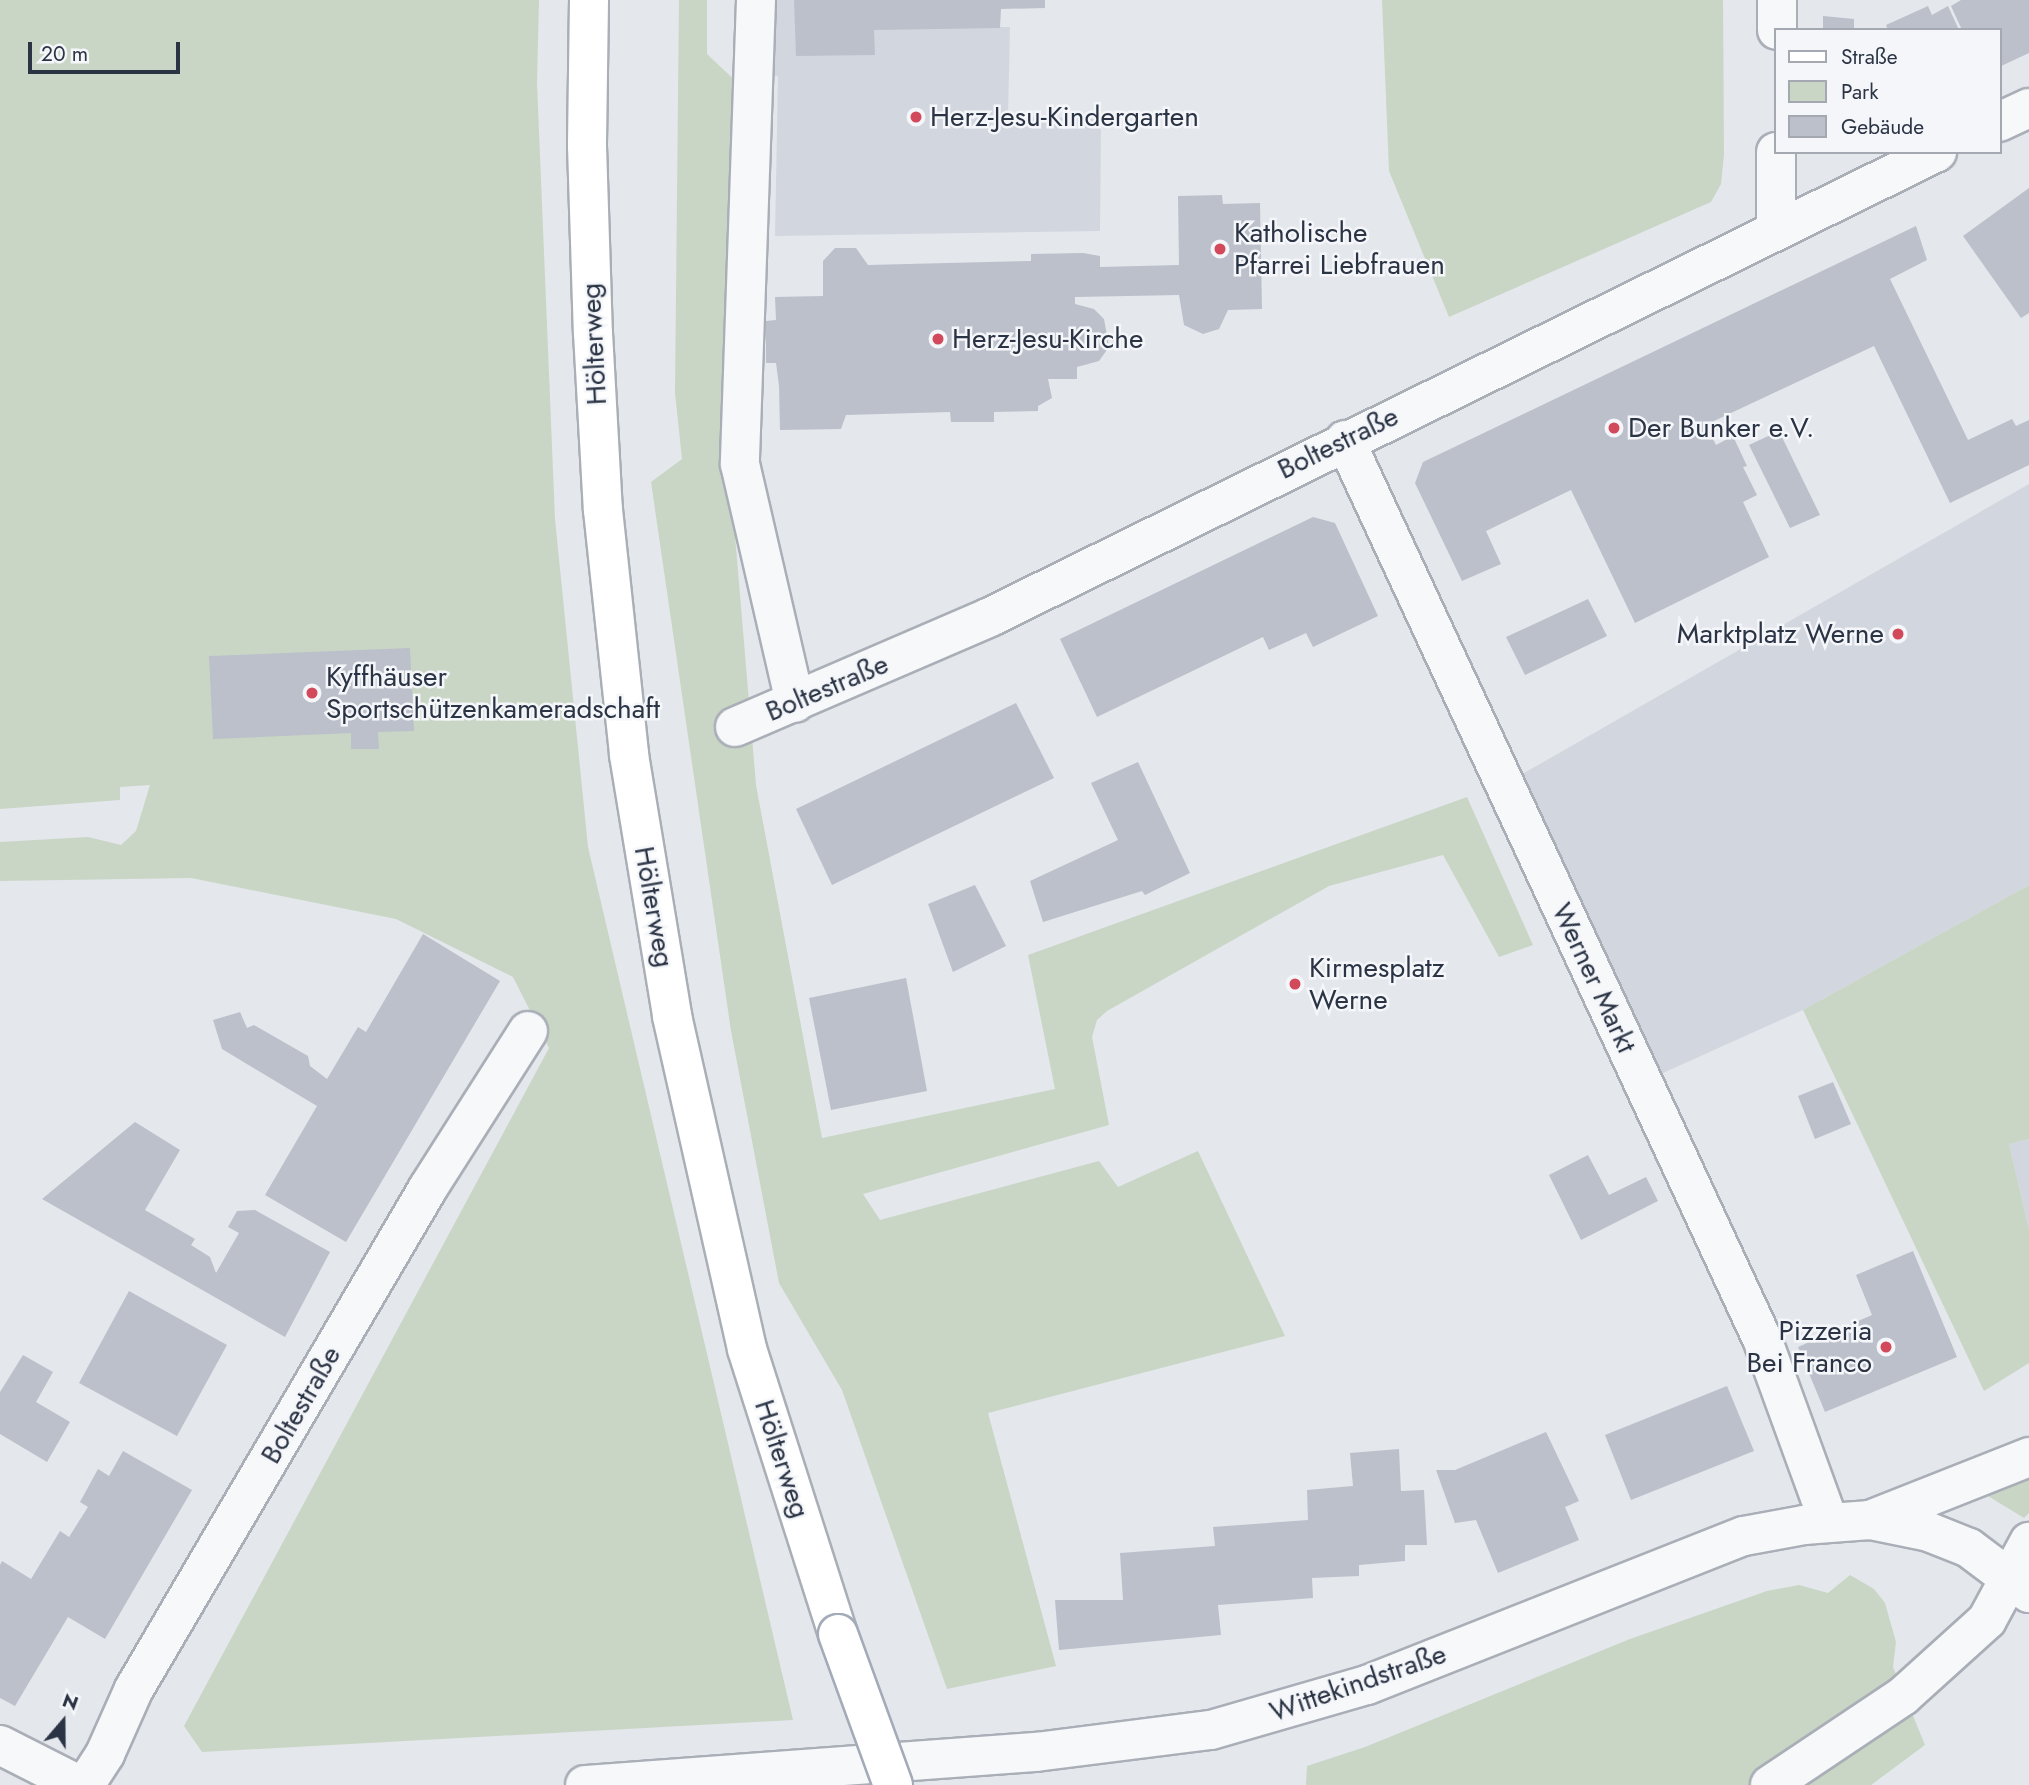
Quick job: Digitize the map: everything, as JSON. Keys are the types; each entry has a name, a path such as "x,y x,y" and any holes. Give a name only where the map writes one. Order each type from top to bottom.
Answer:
{"main road":[{"name":"Hölterweg","path":"589,0 587,146 593,332 603,510 621,687 642,843 672,1016 747,1349 838,1634 893,1785"}],"street":[{"path":"757,0 740,464 795,703"},
{"path":"1777,0 1777,28"},
{"path":"2001,121 2029,108"},
{"path":"1776,154 1776,230"},
{"name":"Boltestraße","path":"735,727 990,617 1345,440 1933,154"},
{"name":"Werner Markt","path":"1345,440 1763,1340 1829,1522"},
{"name":"Boltestraße","path":"85,1785 105,1754 134,1689 414,1212 528,1031"},
{"path":"1870,1520 2029,1457"},
{"name":"Wittekindstraße","path":"585,1785 670,1782 1036,1752 1211,1730 1367,1685 1744,1536 1829,1522 1870,1520 1929,1532 1969,1548 2022,1577"},
{"path":"1770,1785 1903,1696 1987,1620 2022,1577 2029,1542"},
{"path":"0,1745 79,1785"}],"shaded area":[{"name":"Herz-Jesu-Kindergarten","path":"767,0 1000,0 1000,27 1010,27 1008,116 1101,119 1100,231 775,236 778,76 766,74"},
{"name":"Marktplatz Werne","path":"2029,484 2029,885 1803,1010 1643,1082 1505,784"},
{"path":"2029,1139 2029,1230 2009,1144"}],"green space":[{"path":"0,0 539,0 537,83 555,519 588,847 793,1720 202,1752 184,1726 549,1048 513,977 396,919 191,878 0,881 0,842 88,837 121,845 136,831 150,785 120,787 120,800 0,809"},
{"path":"679,0 707,0 707,54 743,88 730,476 756,785 822,1138 1055,1089 1028,955 1467,797 1533,945 1499,957 1443,855 1329,886 1107,1011 1097,1020 1092,1037 1109,1125 863,1194 880,1220 1099,1161 1118,1187 1198,1151 1285,1336 988,1413 1056,1666 947,1689 842,1390 779,1283 731,1031 651,482 682,459 675,393"},
{"path":"1382,0 1723,0 1724,154 1721,184 1711,202 1449,317 1389,171"},
{"path":"2029,885 2029,1139 2009,1144 2029,1230 2029,1363 1984,1391 1803,1010"},
{"path":"2029,1477 2029,1513 2024,1518 1988,1496"},
{"path":"1850,1575 1874,1589 1885,1603 1896,1642 1893,1667 1925,1745 1871,1785 1306,1785 1307,1766 1365,1747 1630,1639 1767,1591 1799,1585 1828,1593"}],"building":[{"path":"794,0 1045,0 1045,8 1001,9 1000,28 874,30 875,55 796,56"},
{"path":"1961,0 2029,0 2029,53 2001,66 2001,28 1961,28 1951,6"},
{"path":"1928,6 1932,15 1948,6 1958,28 1887,28 1886,25"},
{"path":"1823,16 1854,19 1854,28 1823,28"},
{"path":"2029,188 2029,313 2021,318 1963,236"},
{"name":"Herz-Jesu-Kirche","path":"1222,195 1223,204 1260,203 1262,309 1228,310 1219,329 1203,334 1184,325 1179,295 1075,297 1075,304 1094,309 1104,319 1109,347 1099,361 1077,367 1077,379 1048,379 1052,398 1038,406 1038,411 994,412 994,422 951,422 950,412 846,415 841,429 780,430 776,363 766,363 766,321 776,320 775,297 823,296 823,261 835,248 856,248 868,265 1031,261 1031,254 1083,253 1100,256 1100,267 1179,265 1178,196"},
{"path":"1916,226 1927,260 1890,279 1968,440 2012,419 2016,426 2029,420 2029,465 1950,503 1874,346 1714,421 1718,430 1710,433 1716,445 1733,436 1747,466 1743,467 1757,495 1743,502 1769,557 1635,623 1571,490 1486,531 1501,564 1462,581 1415,483 1423,462"},
{"path":"1779,431 1820,515 1790,528 1749,445"},
{"path":"1313,517 1335,523 1378,616 1313,647 1306,633 1269,650 1263,637 1097,717 1060,639"},
{"path":"1588,599 1607,636 1525,675 1506,637"},
{"name":"Kyffhäuser Sportschützenkameradschaft","path":"410,648 414,731 378,732 379,749 351,749 351,733 213,739 209,656"},
{"path":"1016,703 1054,778 832,885 796,809"},
{"path":"1138,762 1190,873 1145,895 1142,891 1043,922 1030,881 1118,840 1091,783"},
{"path":"975,885 1006,946 953,972 928,904"},
{"path":"423,934 500,981 346,1242 265,1195 317,1106 222,1049 213,1020 240,1012 247,1028 254,1025 308,1056 310,1066 327,1079 358,1027 366,1032"},
{"path":"906,978 927,1091 831,1110 809,998"},
{"path":"1833,1082 1851,1124 1815,1139 1798,1096"},
{"path":"135,1122 180,1150 145,1210 195,1239 191,1245 210,1257 216,1273 239,1233 228,1227 237,1211 255,1210 330,1252 285,1337 42,1199"},
{"path":"1588,1155 1609,1195 1646,1177 1658,1201 1581,1240 1549,1175"},
{"path":"1913,1251 1957,1357 1825,1412 1798,1347 1872,1315 1856,1275"},
{"path":"129,1291 227,1345 177,1436 79,1383"},
{"path":"23,1355 53,1372 36,1402 70,1422 47,1462 0,1434 0,1392"},
{"path":"1727,1386 1754,1451 1631,1500 1605,1435"},
{"path":"1546,1432 1579,1501 1565,1507 1579,1540 1498,1573 1476,1520 1455,1523 1436,1470 1455,1470"},
{"path":"1399,1449 1401,1491 1424,1490 1427,1545 1405,1545 1405,1561 1359,1565 1359,1576 1312,1578 1313,1598 1218,1605 1221,1635 1059,1650 1055,1600 1123,1600 1120,1553 1215,1546 1213,1527 1308,1520 1307,1490 1353,1486 1350,1453"},
{"path":"123,1451 192,1490 105,1639 68,1617 15,1706 0,1698 0,1565 2,1561 31,1579 60,1531 69,1537 88,1507 80,1502 98,1469 109,1476"}],"place":[{"name":"Herz-Jesu-Kindergarten","path":"916,117"},
{"name":"Katholische Pfarrei Liebfrauen","path":"1220,249"},
{"name":"Herz-Jesu-Kirche","path":"938,339"},
{"name":"Der Bunker e.V.","path":"1614,428"},
{"name":"Marktplatz Werne","path":"1898,634"},
{"name":"Kyffhäuser Sportschützenkameradschaft","path":"312,693"},
{"name":"Kirmesplatz Werne","path":"1295,984"},
{"name":"Pizzeria Bei Franco","path":"1886,1347"}]}
